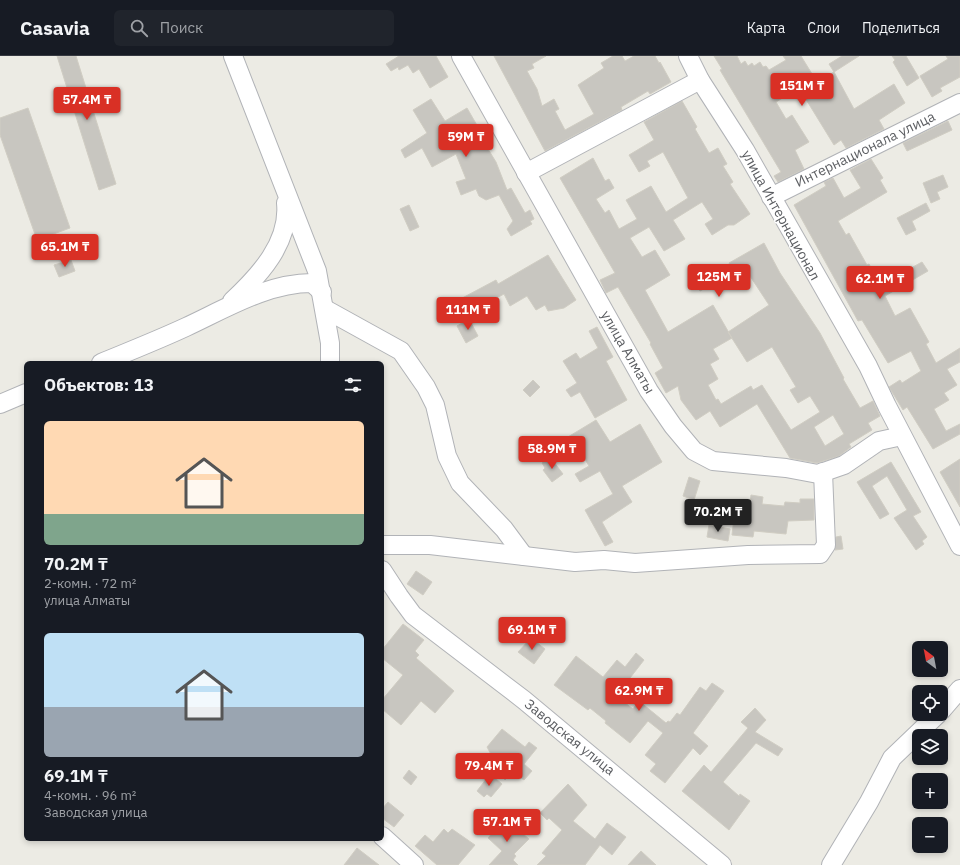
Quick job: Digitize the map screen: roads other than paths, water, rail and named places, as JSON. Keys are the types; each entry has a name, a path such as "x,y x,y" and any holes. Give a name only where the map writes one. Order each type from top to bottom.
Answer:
{"street":[{"path":"233,56 317,271 330,343 330,361"},
{"name":"улица Алматы","path":"461,56 649,391 673,426 694,451 713,461 786,468 818,474 844,465 879,441 902,436"},
{"name":"улица Интернационал","path":"689,57 700,80 745,150 868,366 902,436 960,546"},
{"path":"526,173 700,80"},
{"name":"Интернационала улица","path":"771,197 960,103"},
{"path":"221,311 247,287 266,264 281,240 288,217 285,192"},
{"path":"106,361 258,294 294,283 312,283 323,301 344,321 401,351 426,387 435,405 447,456 460,483 504,529 524,556"},
{"path":"0,404 24,394"},
{"path":"384,545 430,545 575,562 604,560 635,563 748,555 820,554 826,545 823,472"},
{"name":"Заводская улица","path":"384,573 413,615 524,700 722,865"},
{"path":"948,703 960,689"},
{"path":"831,865 869,802 892,758 931,721"},
{"path":"384,838 414,865"}]}
